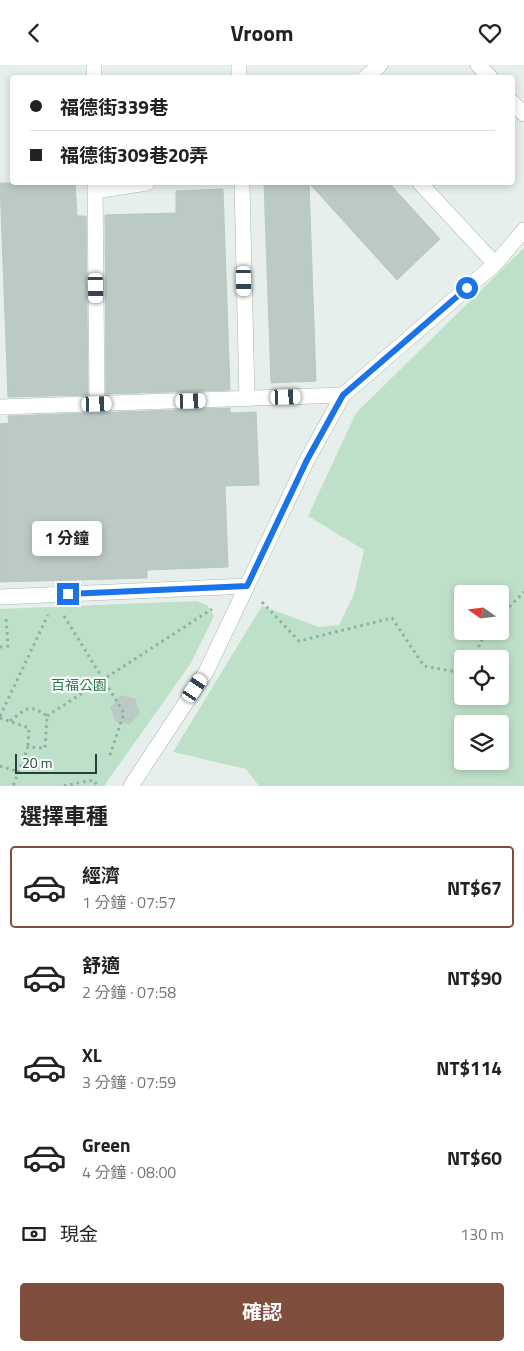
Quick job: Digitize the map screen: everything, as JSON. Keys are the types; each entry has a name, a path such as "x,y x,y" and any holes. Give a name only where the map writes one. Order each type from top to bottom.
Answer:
{"street":[{"path":"368,75 380,65"},
{"path":"478,65 488,75"},
{"path":"515,105 524,114"},
{"path":"97,404 95,187 121,185"},
{"path":"242,185 247,399"},
{"path":"422,185 495,264"},
{"path":"131,786 206,672 307,460 343,395 495,264 524,230"},
{"path":"0,407 343,395"},
{"path":"0,597 247,586"}],"path":[{"path":"247,586 299,641 392,618 424,666 454,672"},
{"path":"509,607 524,592"},
{"path":"13,786 28,747 29,728 0,717 48,615 48,595"},
{"path":"48,717 216,607"},
{"path":"63,614 124,713 110,755"},
{"path":"0,647 8,646 6,617"},
{"path":"10,721 26,709 37,709 48,717"},
{"path":"28,747 45,748 48,717"},
{"path":"0,766 18,772"},
{"path":"64,786 93,780 98,786"}],"green space":[{"path":"524,248 524,786 259,786 246,769 173,752 262,606 319,627 339,625 354,594 364,550 308,516 356,413"},
{"name":"百福公園","path":"197,601 207,605 214,616 191,663 104,786 0,786 0,609"}],"building":[{"path":"0,183 10,183 10,185 75,185 77,216 86,216 88,395 8,397"},
{"path":"264,185 309,185 316,381 271,383"},
{"path":"311,185 391,185 440,239 397,280"},
{"path":"223,189 230,390 106,394 105,215 176,213 176,191"},
{"path":"230,408 230,413 256,412 259,485 225,486 228,567 147,570 147,578 0,582 0,424 9,423 8,416"},
{"path":"121,696 135,699 139,713 130,724 116,721 111,707"}],"route":[{"path":"68,594 247,586 307,460 343,395 467,288"}]}
